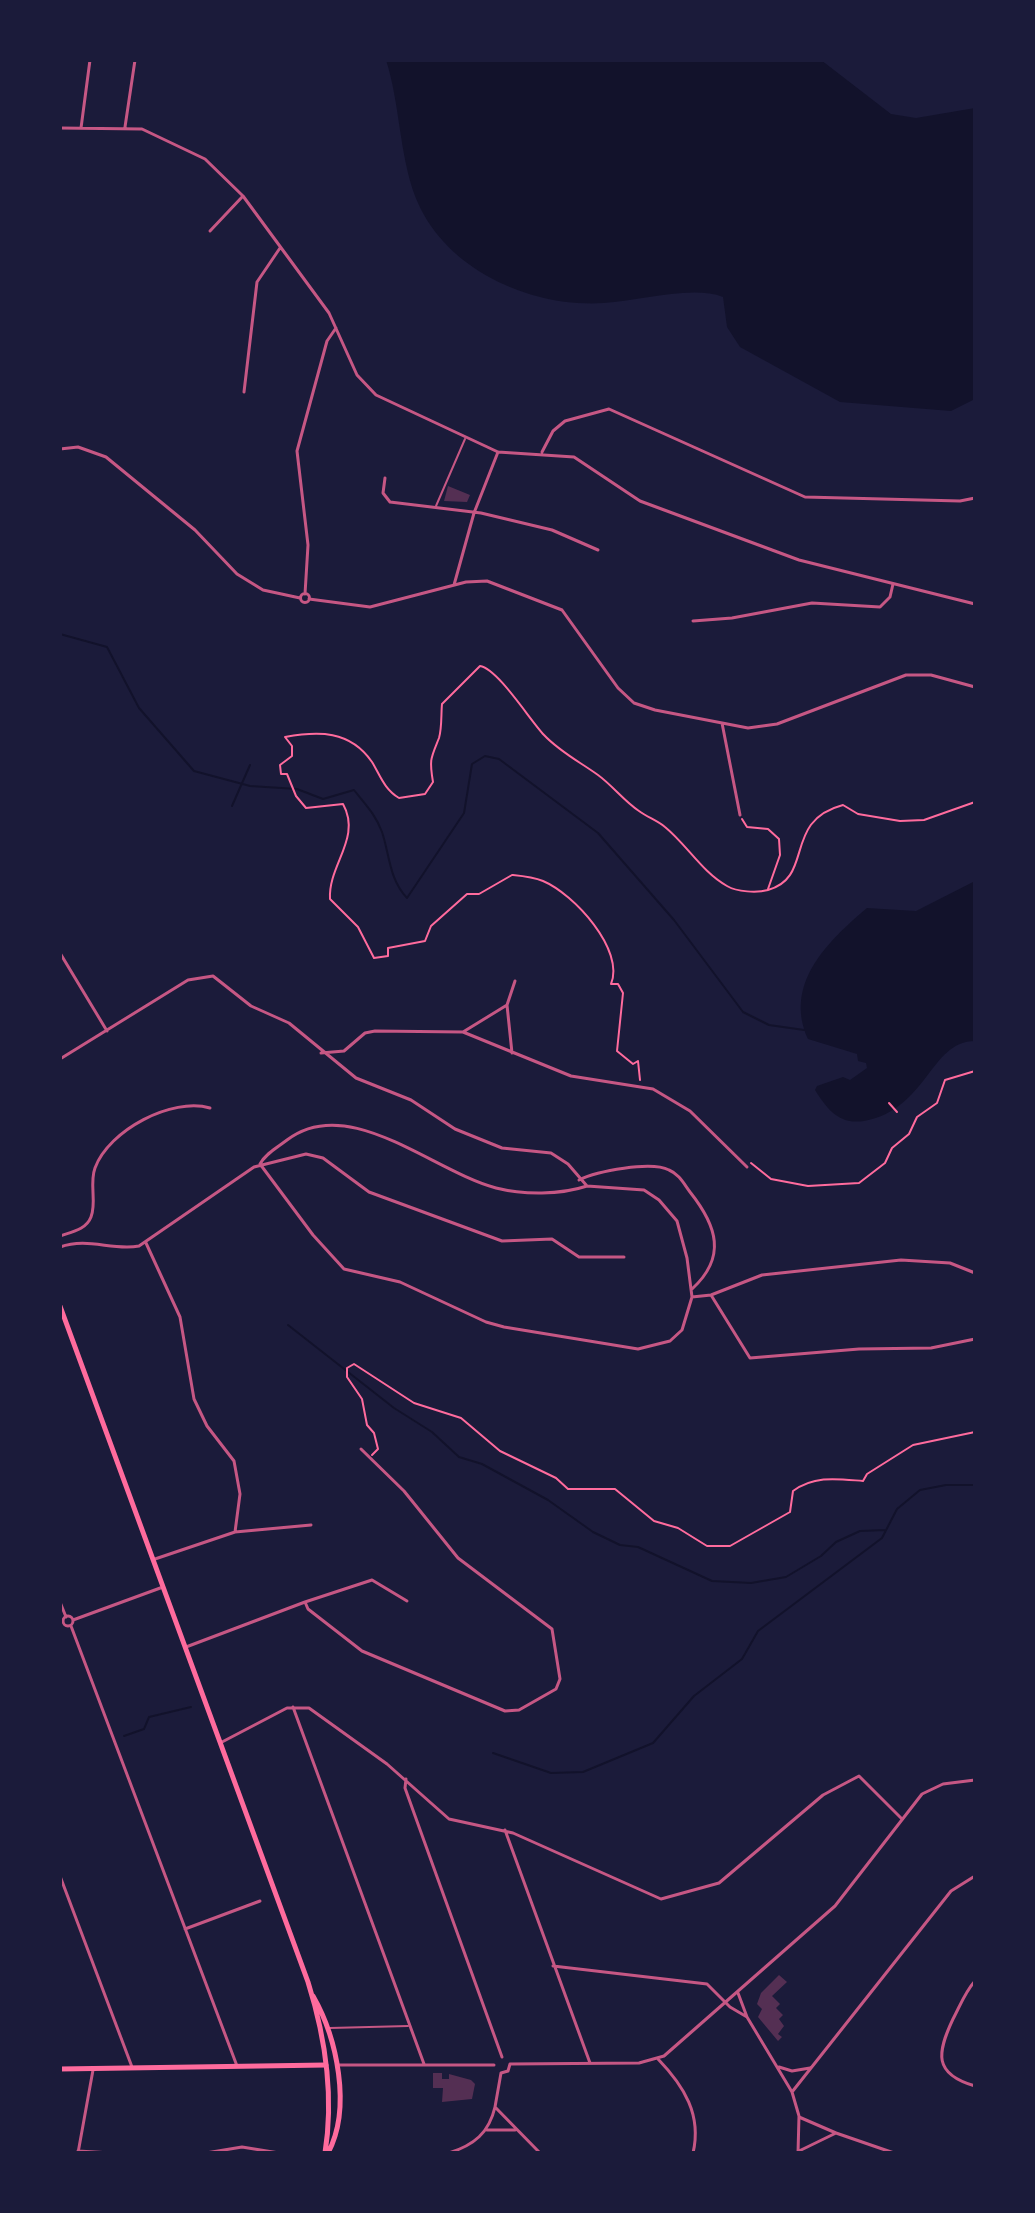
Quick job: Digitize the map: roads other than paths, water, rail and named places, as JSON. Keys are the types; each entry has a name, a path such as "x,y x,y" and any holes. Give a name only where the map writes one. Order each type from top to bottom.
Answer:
{"main road":[{"path":"60,1306 311,1991 329,2028 337,2065 337,2126 326,2153"},
{"path":"311,1991 326,2065 329,2122 326,2153"},
{"path":"60,2069 326,2065"}],"street":[{"path":"81,128 90,60"},
{"path":"125,127 135,60"},
{"path":"60,128 125,127 148,131 196,154 243,196 336,328 357,375 367,388 498,452 542,452 579,459 631,496 799,560 975,604"},
{"path":"210,231 243,196"},
{"path":"244,392 257,282 280,248"},
{"path":"309,599 305,594 308,545 297,446 327,341 336,328"},
{"path":"542,452 553,431 565,421 609,409 805,497 960,501 975,498"},
{"path":"60,449 78,447 106,457 195,530 237,574 263,590 300,598 303,603 309,599 370,607 454,585 487,581 555,606 567,615 625,696 655,710 722,723 768,727 906,675 931,675 975,687"},
{"path":"454,585 474,513 498,452"},
{"path":"385,478 385,499 474,513 552,530 598,550"},
{"path":"693,621 732,618 812,603 866,609 880,607 890,597 893,584"},
{"path":"300,598 305,594"},
{"path":"722,723 740,815"},
{"path":"60,953 107,1031"},
{"path":"60,1059 188,980 204,974 222,980 260,1011 289,1023 321,1053 356,1078 411,1100 455,1129 509,1151 551,1153 568,1164 587,1186"},
{"path":"512,1055 507,1005 515,981"},
{"path":"463,1032 507,1005"},
{"path":"321,1053 344,1051 365,1033 375,1031 463,1032 512,1055 571,1076 639,1085 672,1098 690,1111 747,1167"},
{"path":"60,1236 85,1227 91,1218 94,1170 102,1154 116,1140 165,1112 192,1105 210,1108"},
{"path":"60,1247 88,1242 122,1248 146,1243 260,1164 294,1135 323,1123 382,1135 444,1169 494,1188 543,1193 587,1186 636,1188 659,1200 682,1231 692,1297 682,1330 670,1341 638,1349 486,1322 400,1282 344,1269 305,1225 260,1164"},
{"path":"260,1164 298,1154 315,1155 369,1192 502,1241 552,1239 579,1257 624,1257"},
{"path":"579,1180 594,1173 656,1166 676,1174 706,1212 713,1236 714,1257 704,1278 692,1289"},
{"path":"146,1243 180,1317 194,1399 207,1426 234,1461 240,1494 235,1532"},
{"path":"692,1297 711,1295 762,1275 901,1260 950,1263 975,1273"},
{"path":"711,1295 750,1358 859,1349 931,1348 975,1339"},
{"path":"305,1602 308,1609 362,1651 505,1711 519,1710 559,1685 552,1629 458,1558 404,1491 361,1449"},
{"path":"154,1560 235,1532 311,1525"},
{"path":"185,1647 372,1580 407,1601"},
{"path":"60,1602 66,1617 73,1620 163,1587"},
{"path":"66,1617 62,1624 71,1626"},
{"path":"73,1620 71,1626 237,2066"},
{"path":"293,1707 424,2064"},
{"path":"220,1743 293,1707 309,1708 406,1779 449,1819 505,1830 661,1899 719,1883 823,1795 859,1776 902,1819"},
{"path":"406,1779 405,1788 431,1866 502,2057 510,2064 639,2063 658,2059 835,1906 922,1794 935,1787 975,1780"},
{"path":"505,1830 590,2064"},
{"path":"60,1876 132,2067"},
{"path":"792,2092 951,1891 975,1876"},
{"path":"185,1929 260,1901"},
{"path":"553,1966 707,1984 747,2017"},
{"path":"975,1981 944,2038 941,2051 942,2063 948,2073 958,2081 975,2086"},
{"path":"738,1992 747,2017 792,2092 799,2116 798,2152 836,2133"},
{"path":"337,2065 494,2065 502,2057"},
{"path":"658,2059 671,2072 693,2109 696,2123 693,2153"},
{"path":"501,2073 508,2071 510,2064"},
{"path":"494,2065 501,2073"},
{"path":"779,2067 792,2071 812,2068"},
{"path":"93,2068 78,2152 111,2153"},
{"path":"460,2153 487,2130 501,2073"},
{"path":"495,2107 540,2153"},
{"path":"799,2116 836,2133 894,2153"},
{"path":"487,2130 515,2130"},
{"path":"206,2153 242,2147 279,2153"},
{"path":"449,2153 464,2148"}],"lane":[{"path":"436,507 466,438"},
{"path":"329,2028 408,2026"}],"waterway":[{"path":"60,634 107,647 139,708 194,771 250,786 297,789 323,799 354,790 380,826 393,875 407,898 464,813 472,764 485,756 499,759 598,833 674,920 743,1012 769,1025 804,1030"},
{"path":"232,806 250,765"},
{"path":"288,1325 394,1408 432,1432 459,1457 482,1464 548,1500 593,1532 620,1545 638,1547 712,1581 751,1583 786,1577 821,1556 836,1542 860,1531 886,1530"},
{"path":"493,1753 551,1773 583,1772 653,1743 694,1696 742,1659 758,1631 882,1538 897,1509 920,1490 946,1485 975,1485"},
{"path":"124,1736 144,1729 149,1717 191,1707"}]}
